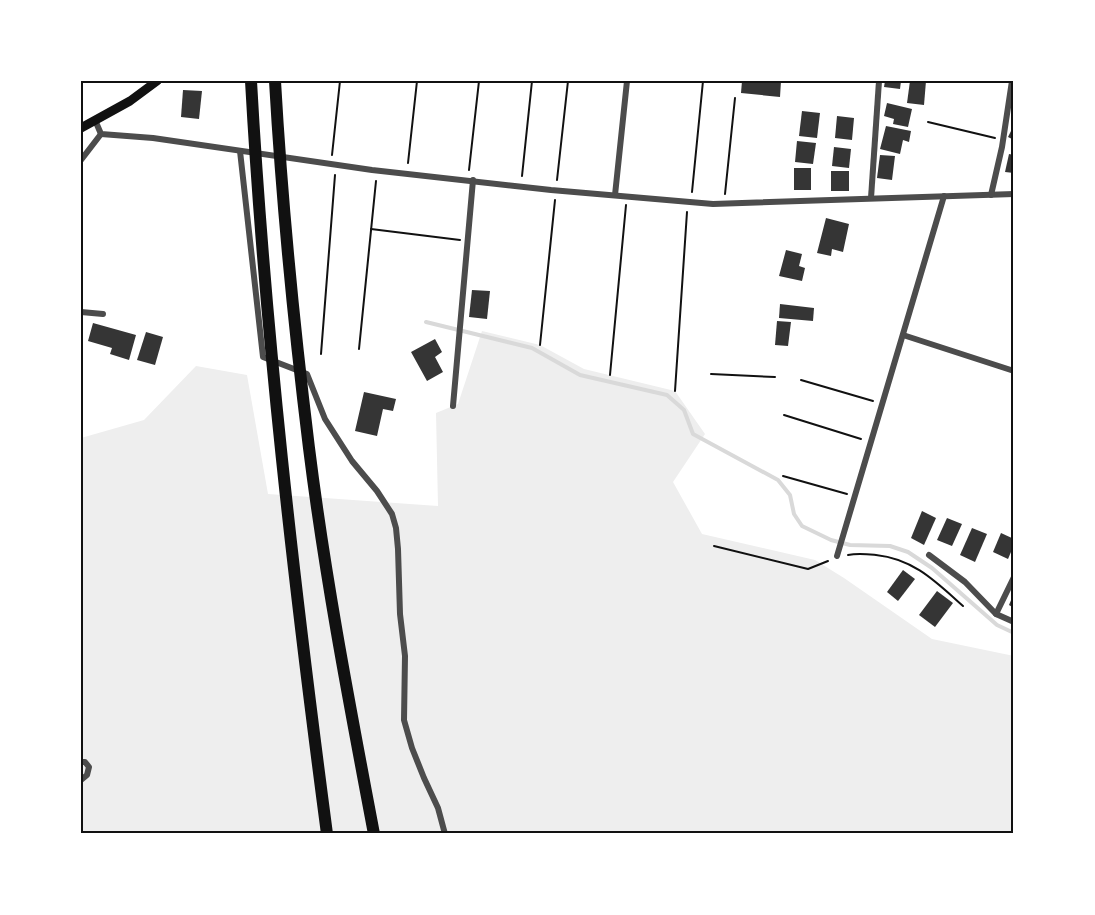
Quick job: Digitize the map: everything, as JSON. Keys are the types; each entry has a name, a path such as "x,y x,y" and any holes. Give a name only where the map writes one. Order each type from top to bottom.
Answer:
{"highway":[{"path":"251,81 258,192 281,452 327,834"},
{"path":"275,81 281,189 309,449 332,598 375,834"}],"main road":[{"path":"81,128 129,101 157,81"}],"street":[{"path":"615,195 627,81"},
{"path":"871,198 879,81"},
{"path":"991,195 1002,147 1012,81"},
{"path":"95,120 101,134"},
{"path":"101,134 153,138 372,170 551,190 713,204 1014,194"},
{"path":"81,160 101,134"},
{"path":"240,151 263,357 307,374 325,419 352,461 377,491 392,514 398,549 399,614 405,656 404,720 412,748 438,808 445,834"},
{"path":"453,406 473,180"},
{"path":"837,556 944,196"},
{"path":"81,312 102,314"},
{"path":"903,335 1014,371"},
{"path":"929,555 965,582 996,614 1014,622"},
{"path":"996,614 1014,577"},
{"path":"81,762 85,762 89,767 87,775 81,780"}],"path":[{"path":"332,155 340,81"},
{"path":"408,163 417,81"},
{"path":"469,170 479,81"},
{"path":"522,176 532,81"},
{"path":"557,180 568,81"},
{"path":"692,195 703,81"},
{"path":"725,197 735,98"},
{"path":"928,122 999,139"},
{"path":"321,354 336,173"},
{"path":"359,349 376,177"},
{"path":"540,345 555,197"},
{"path":"610,375 626,205"},
{"path":"675,391 687,212"},
{"path":"371,229 462,240"},
{"path":"711,374 774,377"},
{"path":"801,380 877,402"},
{"path":"784,415 866,440"},
{"path":"783,476 849,495"},
{"path":"714,546 808,569 837,556 858,553 892,557 910,564 963,606"}],"shaded area":[{"path":"482,331 540,345 584,369 675,391 705,434 673,482 702,534 815,560 932,639 1014,656 1014,834 81,834 81,438 144,420 196,366 247,375 268,494 438,506 436,413 458,404"}],"building":[{"path":"742,81 781,81 780,97 741,93"},
{"path":"885,81 901,81 900,89 884,87"},
{"path":"910,81 926,81 924,105 907,103"},
{"path":"183,90 202,91 199,119 181,117"},
{"path":"887,103 912,109 908,127 893,124 894,119 884,116"},
{"path":"802,111 820,113 817,138 799,136"},
{"path":"837,116 854,118 852,140 835,138"},
{"path":"1014,125 1014,140 1008,137"},
{"path":"886,126 911,131 909,142 903,140 900,154 880,149"},
{"path":"797,141 816,143 813,164 795,162"},
{"path":"834,147 851,149 849,168 832,166"},
{"path":"1009,154 1014,155 1014,173 1005,172"},
{"path":"880,155 895,156 892,180 877,178"},
{"path":"794,168 811,168 811,190 794,190"},
{"path":"831,171 849,171 849,191 831,191"},
{"path":"826,218 849,224 843,252 832,249 831,256 817,253"},
{"path":"786,250 802,254 799,266 805,268 802,281 779,276"},
{"path":"472,290 490,291 487,319 469,317"},
{"path":"780,304 814,308 813,321 779,318"},
{"path":"777,321 791,322 788,346 775,345"},
{"path":"93,323 136,335 129,360 110,354 112,348 88,341"},
{"path":"146,332 163,337 155,365 137,360"},
{"path":"435,339 442,352 435,357 443,372 427,381 411,352"},
{"path":"364,392 396,399 393,411 383,409 377,436 355,431"},
{"path":"922,511 936,518 924,545 911,538"},
{"path":"947,518 962,524 952,546 937,540"},
{"path":"972,528 987,534 975,562 960,555"},
{"path":"1001,533 1014,539 1008,559 993,552"},
{"path":"903,570 915,579 898,601 887,592"},
{"path":"937,591 953,603 935,627 919,615"},
{"path":"1014,593 1014,608 1009,605"}],"waterway":[{"path":"426,322 532,348 580,375 667,395 684,410 693,434 778,480 790,495 794,514 802,526 831,540 850,545 890,546 908,552 932,568 997,625 1014,633"}]}
